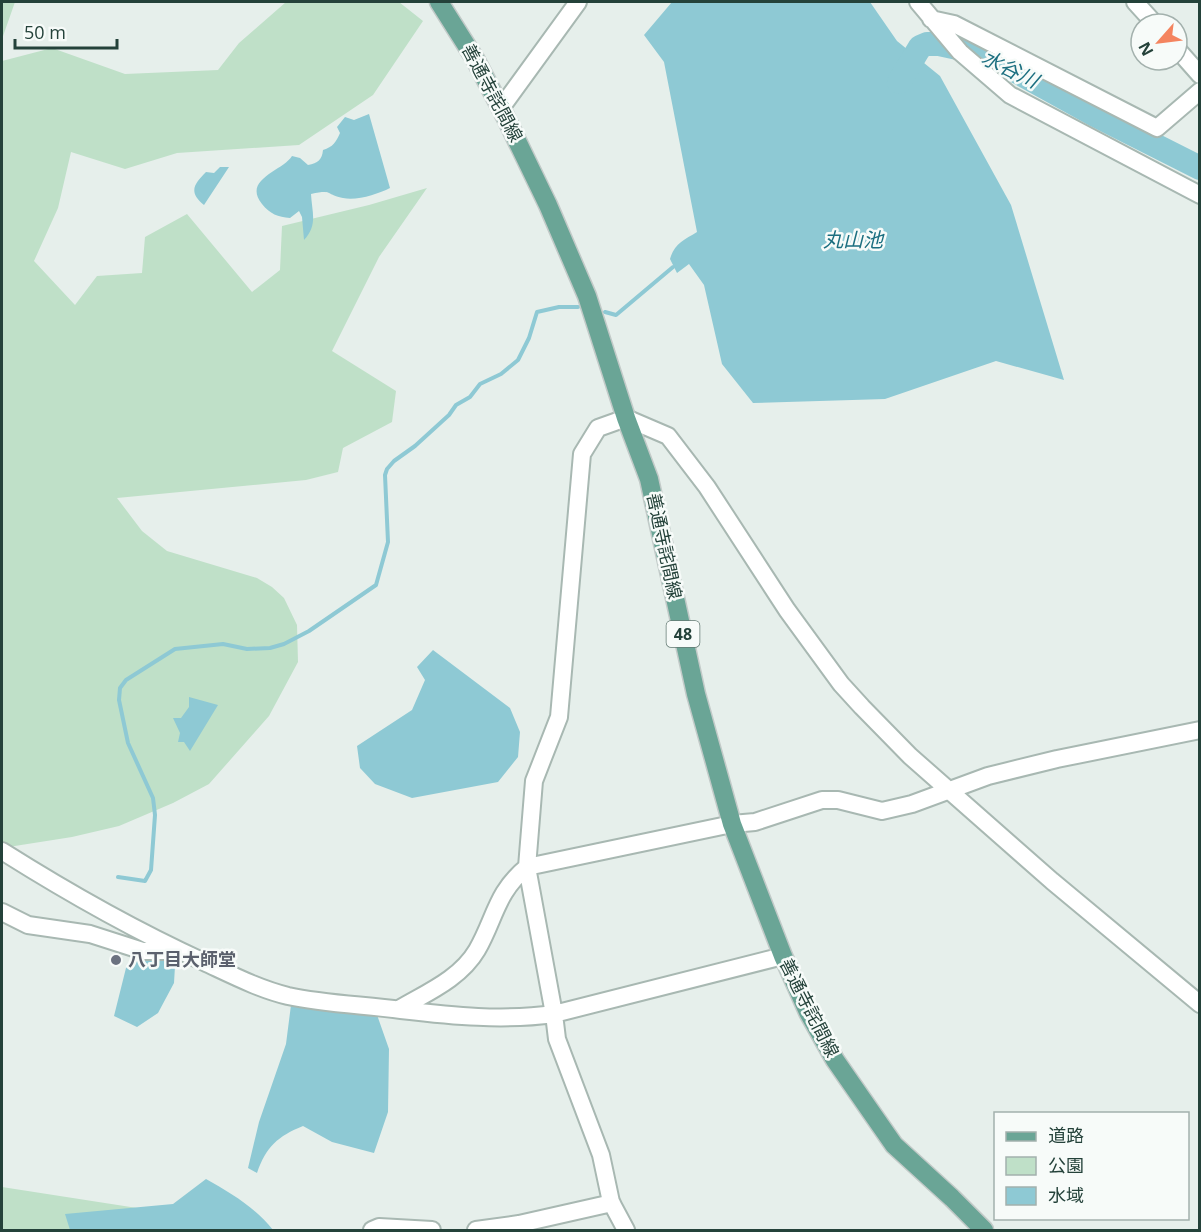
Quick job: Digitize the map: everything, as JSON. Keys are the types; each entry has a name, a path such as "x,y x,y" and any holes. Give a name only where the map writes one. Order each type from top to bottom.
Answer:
{"main road":[{"name":"善通寺詫間線","path":"439,2 470,50 501,108 587,296 626,418 649,480 696,694 732,824 807,1012 835,1060 894,1145 984,1230"}],"street":[{"path":"501,108 578,2"},
{"path":"918,2 960,52 1010,95 1200,195"},
{"path":"931,19 954,24 1157,128 1200,92"},
{"path":"1189,63 1200,75"},
{"path":"626,1230 612,1203 601,1155 557,1039 527,867 534,781 559,717 582,454 598,428 626,418 668,436 707,487 787,610 841,684 910,756 1052,881 1200,1004"},
{"path":"399,1009 449,979 465,966 477,950 502,893 527,867 732,824 755,822 822,800 838,800 882,811 912,804 988,776 1057,759 1200,730"},
{"path":"2,851 72,895 181,951 259,987 289,996 327,1002 447,1016 499,1019 554,1014 783,956"},
{"path":"2,912 28,925 90,934 143,951 181,951"},
{"path":"476,1230 519,1224 612,1203"},
{"path":"372,1230 379,1227 432,1230"}],"green space":[{"path":"2,2 15,2 2,39"},
{"path":"286,2 399,2 423,21 373,95 299,145 177,153 125,169 71,152 58,208 34,261 75,305 97,276 142,273 145,237 187,214 252,292 280,270 282,226 427,188 379,257 332,351 396,391 392,422 343,448 338,472 306,480 117,498 142,531 167,551 257,578 272,587 284,598 297,625 298,662 269,716 209,784 173,803 119,826 72,837 2,848 2,61 52,48 125,74 218,70 239,43"},
{"path":"2,1187 279,1230 2,1230"}],"water":[{"name":"丸山池","path":"672,2 870,2 897,41 940,76 1011,205 1064,380 996,361 885,399 753,403 722,364 704,285 689,264 677,273 670,259 677,246 697,232 664,62 644,35"},
{"path":"369,114 390,188 374,195 355,199 337,197 326,192 311,194 313,224 304,240 302,217 299,211 290,218 268,210 257,195 260,182 292,156 300,158 308,165 317,162 323,150 336,142 340,133 337,127 345,117 354,120"},
{"path":"220,167 229,167 204,205 196,196 194,188 206,172 214,173"},
{"path":"433,650 510,708 520,732 518,757 498,782 412,798 375,784 360,768 357,746 412,710 425,680 417,667"},
{"path":"189,697 218,705 190,751 184,742 178,742 180,733 173,718 181,718 189,707"},
{"path":"159,955 166,956 175,966 174,983 158,1013 137,1027 114,1016 127,964"},
{"path":"291,1005 376,1012 389,1049 388,1112 374,1153 332,1142 303,1126 280,1138 269,1149 257,1173 248,1168 259,1122 286,1044"},
{"path":"206,1179 234,1195 273,1230 70,1230 65,1214 173,1204"}],"waterway":[{"name":"水谷川","path":"899,82 920,47 927,44 939,44 985,54 1095,115 1200,168"},
{"path":"605,312 616,315 673,267"},
{"path":"118,877 145,881 151,870 155,815 153,798 128,743 119,700 120,688 126,680 175,649 223,644 247,649 270,648 284,644 309,631 376,585 388,542 385,475 387,469 449,415 456,405 470,397 480,384 501,374 518,360 529,338 537,312 559,307 578,307"}],"place":[{"name":"八丁目大師堂","path":"116,960"}]}
